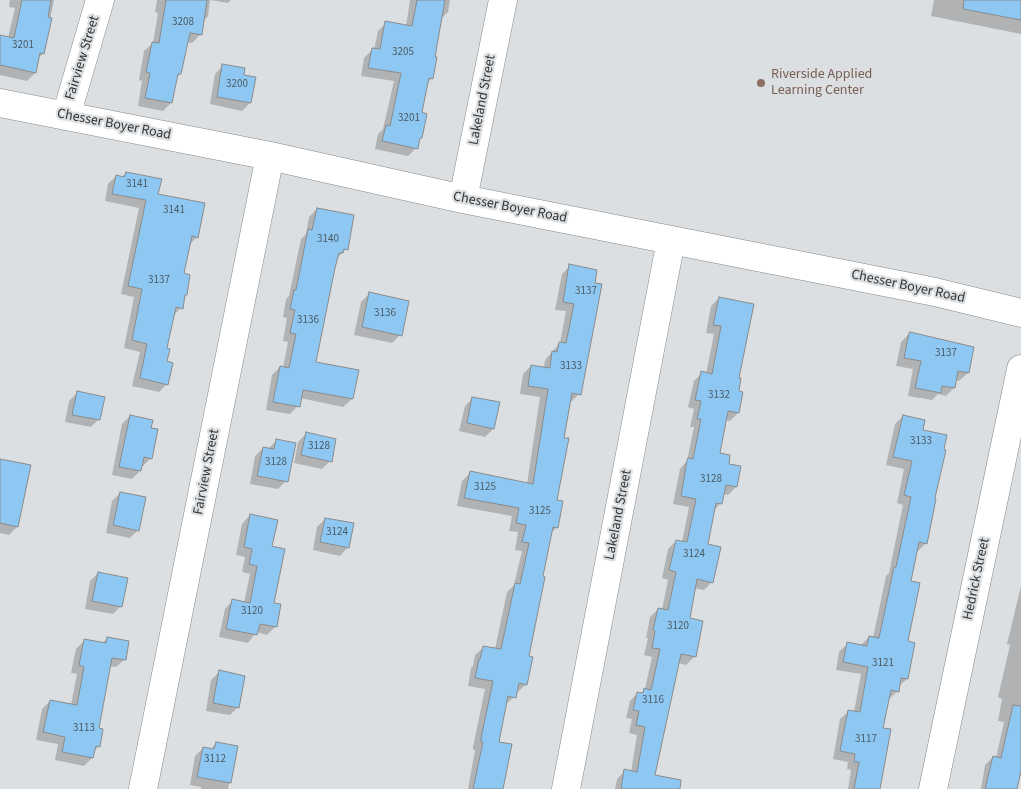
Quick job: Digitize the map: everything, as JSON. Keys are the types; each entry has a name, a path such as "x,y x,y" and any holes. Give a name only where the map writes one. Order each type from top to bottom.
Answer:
{"street":[{"name":"Fairview Street","path":"66,116 100,0"},
{"name":"Lakeland Street","path":"463,199 503,0"},
{"name":"Chesser Boyer Road","path":"0,103 270,156 463,199 935,292 1021,313"},
{"name":"Fairview Street","path":"143,789 270,156"},
{"name":"Lakeland Street","path":"566,789 671,240"},
{"name":"Hedrick Street","path":"934,789 1021,370"}],"building":[{"path":"22,0 51,0 48,17 52,18 44,54 40,53 36,73 0,65 0,35 14,38"},
{"path":"166,0 207,0 202,35 190,33 172,103 145,98 150,73 146,72 152,42 159,43"},
{"path":"417,0 445,0 433,79 429,78 422,112 427,114 418,149 382,141 386,125 390,126 401,73 368,68 372,48 380,49 385,21 412,26"},
{"path":"964,0 1021,0 1021,20 963,9"},
{"path":"222,64 245,68 244,75 256,77 251,103 217,97"},
{"path":"126,172 162,179 158,194 205,203 198,238 192,236 184,273 190,275 187,295 185,295 183,309 176,307 167,348 170,349 167,361 173,363 168,385 140,378 147,344 132,340 142,289 128,286 146,200 112,194 116,175 124,177"},
{"path":"317,208 354,215 348,250 344,249 343,253 339,253 335,268 316,362 359,370 353,399 303,390 300,407 273,402 280,366 289,368 296,334 290,333 295,310 290,309 294,290 296,290 308,229 312,230"},
{"path":"569,264 597,270 595,283 602,284 581,395 572,393 564,438 569,438 557,500 563,501 558,528 553,527 543,576 545,577 529,656 533,657 527,685 519,683 516,698 508,696 499,742 512,744 503,789 473,789 493,681 475,678 479,659 483,646 501,649 515,583 520,584 529,543 522,542 526,525 516,523 519,508 464,498 470,471 533,484 548,389 528,386 531,365 550,368 552,351 557,352 559,342 566,343 574,304 563,302"},
{"path":"369,292 409,301 402,336 362,327"},
{"path":"719,297 754,304 739,378 741,378 739,391 743,392 739,413 728,411 720,453 730,455 729,464 741,466 737,487 726,485 722,504 716,503 708,544 721,547 713,583 697,579 690,618 703,621 696,657 681,654 655,775 681,780 680,789 621,789 624,769 637,772 645,727 636,725 639,711 633,710 637,692 643,693 644,688 651,690 660,649 652,648 655,631 653,630 658,608 668,610 676,572 669,570 676,540 687,542 696,499 681,496 687,460 688,458 693,459 701,419 697,419 701,401 695,400 701,371 712,374 721,326 713,325"},
{"path":"910,332 974,347 969,373 958,371 955,388 942,386 941,393 915,388 921,361 904,358"},
{"path":"77,391 105,397 100,420 72,415"},
{"path":"472,397 500,402 494,429 467,423"},
{"path":"130,415 153,420 151,428 158,429 152,459 144,457 141,471 119,467"},
{"path":"903,415 925,420 923,430 947,435 944,449 946,450 927,544 919,542 911,581 920,583 908,641 915,643 908,679 901,678 899,692 891,690 883,728 891,729 880,789 854,789 859,762 854,762 855,754 840,751 848,710 860,712 868,667 843,662 847,642 867,646 869,636 879,638 911,497 904,495 912,461 893,457"},
{"path":"306,432 336,439 332,462 301,455"},
{"path":"276,439 296,443 288,482 257,476 263,447 274,449"},
{"path":"0,459 31,465 18,527 0,523"},
{"path":"120,492 146,497 139,531 113,525"},
{"path":"250,514 278,520 272,546 285,549 274,603 281,604 277,627 260,624 257,635 226,629 232,599 250,603 257,566 249,564 252,549 244,547"},
{"path":"325,518 354,523 349,548 320,542"},
{"path":"98,572 128,578 122,607 92,601"},
{"path":"107,637 129,641 126,660 112,658 99,728 103,729 100,747 96,746 93,758 62,752 65,737 43,732 50,700 77,705 84,667 79,665 84,639 106,643"},
{"path":"219,670 245,676 239,708 213,703"},
{"path":"1013,705 1021,706 1021,771 1017,789 985,789 993,756 1001,758"},
{"path":"216,742 238,746 231,783 197,777 203,747 214,749"}],"place":[{"name":"Riverside Applied Learning Center","path":"761,83"}]}
